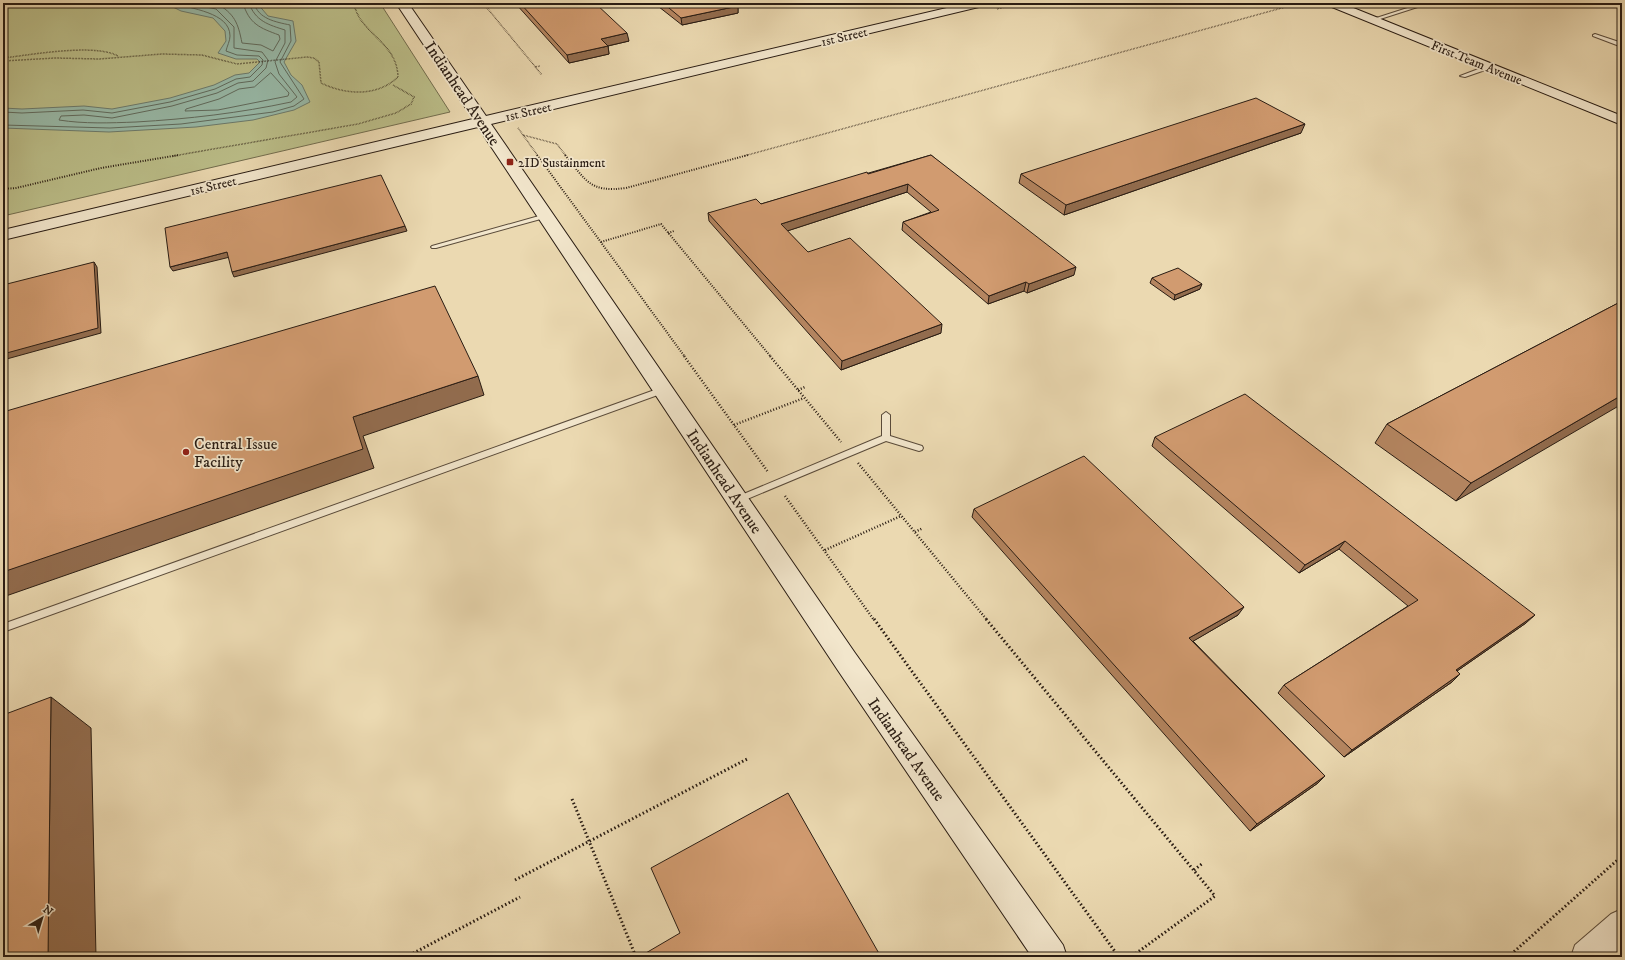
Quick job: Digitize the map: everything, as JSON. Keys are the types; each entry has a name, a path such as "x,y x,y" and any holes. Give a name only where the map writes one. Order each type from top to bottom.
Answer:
{"main road":[{"name":"1st Street","path":"3,235 984,3"},
{"name":"First Team Avenue","path":"1331,3 1622,121"},
{"name":"Indianhead Avenue","path":"403,5 483,121 737,500 1051,957"},
{"path":"1587,957 1622,925"}],"lane":[{"path":"403,5 422,3"},
{"path":"1372,20 1428,3"},
{"path":"1595,35 1622,45"},
{"path":"1464,76 1489,67"},
{"path":"434,247 546,216"},
{"path":"3,628 663,390"},
{"path":"886,415 886,438"},
{"path":"737,500 886,438 919,448"}],"path":[{"path":"3,61 55,58 99,59 118,56 162,54 202,55 237,64 252,64 293,58 314,58 319,62 321,83 337,91 358,92 378,89 392,84 398,77 395,59 389,49 358,16 354,8 354,3"},
{"path":"483,3 542,75"},
{"path":"523,135 557,144 589,184 605,189 626,188 1300,3"},
{"path":"486,7 490,6"},
{"path":"3,58 54,52 93,50 112,52 118,56"},
{"path":"536,67 540,66"},
{"path":"3,189 16,188 101,168 204,149 310,133 373,120 396,113 411,104 414,98 392,84"},
{"path":"515,124 1119,957"},
{"path":"601,242 661,224 1216,896 1131,957"},
{"path":"668,232 674,230"},
{"path":"798,390 805,387"},
{"path":"734,425 804,398"},
{"path":"824,550 901,516"},
{"path":"915,532 923,528"},
{"path":"515,880 749,758"},
{"path":"572,799 636,957"},
{"path":"1508,957 1622,856"},
{"path":"1194,870 1203,863"},
{"path":"406,957 520,897"}],"green space":[{"path":"3,3 380,3 450,112 3,216"}],"water":[{"path":"165,3 257,3 268,16 293,21 296,41 284,62 291,75 302,85 310,102 294,110 253,120 196,127 109,132 3,128 3,108 22,109 84,106 112,109 170,98 214,85 235,75 249,73 260,62 257,59 236,59 218,53 226,41 225,31 213,18 181,11"}],"building":[{"path":"520,3 595,3 627,33 601,39 608,46 567,55"},
{"path":"663,3 734,3 738,6 681,18"},
{"path":"1256,98 1305,124 1066,205 1021,174"},
{"path":"931,155 1076,267 1029,284 1026,282 989,296 903,222 939,210 908,184 781,224 808,252 850,238 942,324 842,361 708,213 756,199 761,204 867,172 868,174"},
{"path":"381,175 405,226 232,272 227,252 170,267 165,228"},
{"path":"94,262 98,328 3,354 3,285"},
{"path":"1178,268 1202,284 1175,295 1152,278"},
{"name":"Central Issue Facility","path":"435,286 478,376 353,417 363,449 3,572 3,412"},
{"path":"1622,301 1622,395 1471,483 1387,424"},
{"path":"1245,394 1535,615 1456,670 1460,674 1352,750 1284,685 1418,600 1345,541 1305,565 1155,437"},
{"path":"1084,456 1244,607 1189,638 1325,776 1257,824 974,509"},
{"path":"51,697 48,957 3,957 3,715"},
{"path":"788,793 881,957 639,957 680,933 651,868"}],"place":[{"name":"2ID Sustainment","path":"510,162"},
{"name":"Central Issue Facility","path":"186,452"}]}
